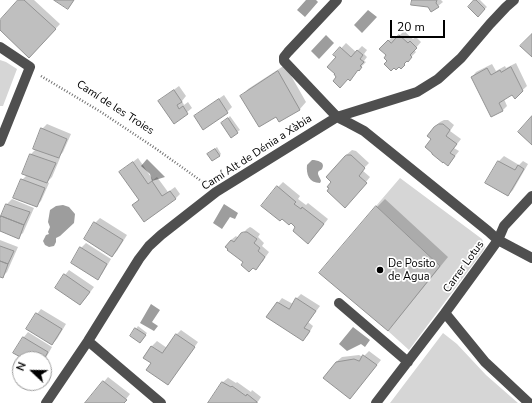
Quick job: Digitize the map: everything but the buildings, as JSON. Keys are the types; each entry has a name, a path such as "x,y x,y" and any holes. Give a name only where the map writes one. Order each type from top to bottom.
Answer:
{"street":[{"path":"337,0 284,57 284,61 337,117"},
{"name":"Camí Alt de Dénia a Xàbia","path":"46,403 88,341 139,259 149,246 161,235 216,192 337,117 417,92 438,79 461,58 490,24 514,0"},
{"path":"0,47 30,67 0,142"},
{"name":"Carrer Lotus","path":"337,117 364,131 498,240 445,313 376,403"},
{"path":"532,196 504,226 498,240 532,258"},
{"path":"339,303 408,362"},
{"path":"445,313 485,362 529,403"},
{"path":"88,341 161,403"}],"path":[{"name":"Camí de les Troies","path":"30,67 39,75 102,112 216,192"}],"shaded area":[{"path":"306,0 316,0 318,2 305,17 297,10"},
{"path":"368,10 377,17 362,33 354,25"},
{"path":"326,35 334,43 319,59 311,51"},
{"path":"0,60 17,69 3,106 0,106"},
{"path":"147,159 165,177 152,181 150,174 141,166"},
{"path":"312,160 318,161 323,165 322,169 318,173 321,181 320,183 316,183 311,180 308,175 307,165"},
{"path":"400,178 482,239 485,247 409,350 388,331 440,266 376,206"},
{"path":"224,204 238,213 235,219 230,217 222,229 213,223"},
{"path":"63,205 69,207 75,214 74,223 56,238 54,246 49,247 45,245 43,241 46,235 49,234 48,232 50,227 48,222 50,210 56,206"},
{"path":"151,304 160,310 152,322 158,326 154,331 140,323"},
{"path":"353,327 370,340 365,347 361,344 347,351 339,344"},
{"path":"443,333 457,344 486,375 518,403 390,403"}],"place":[{"name":"De Posito de Agua","path":"380,270"}]}
